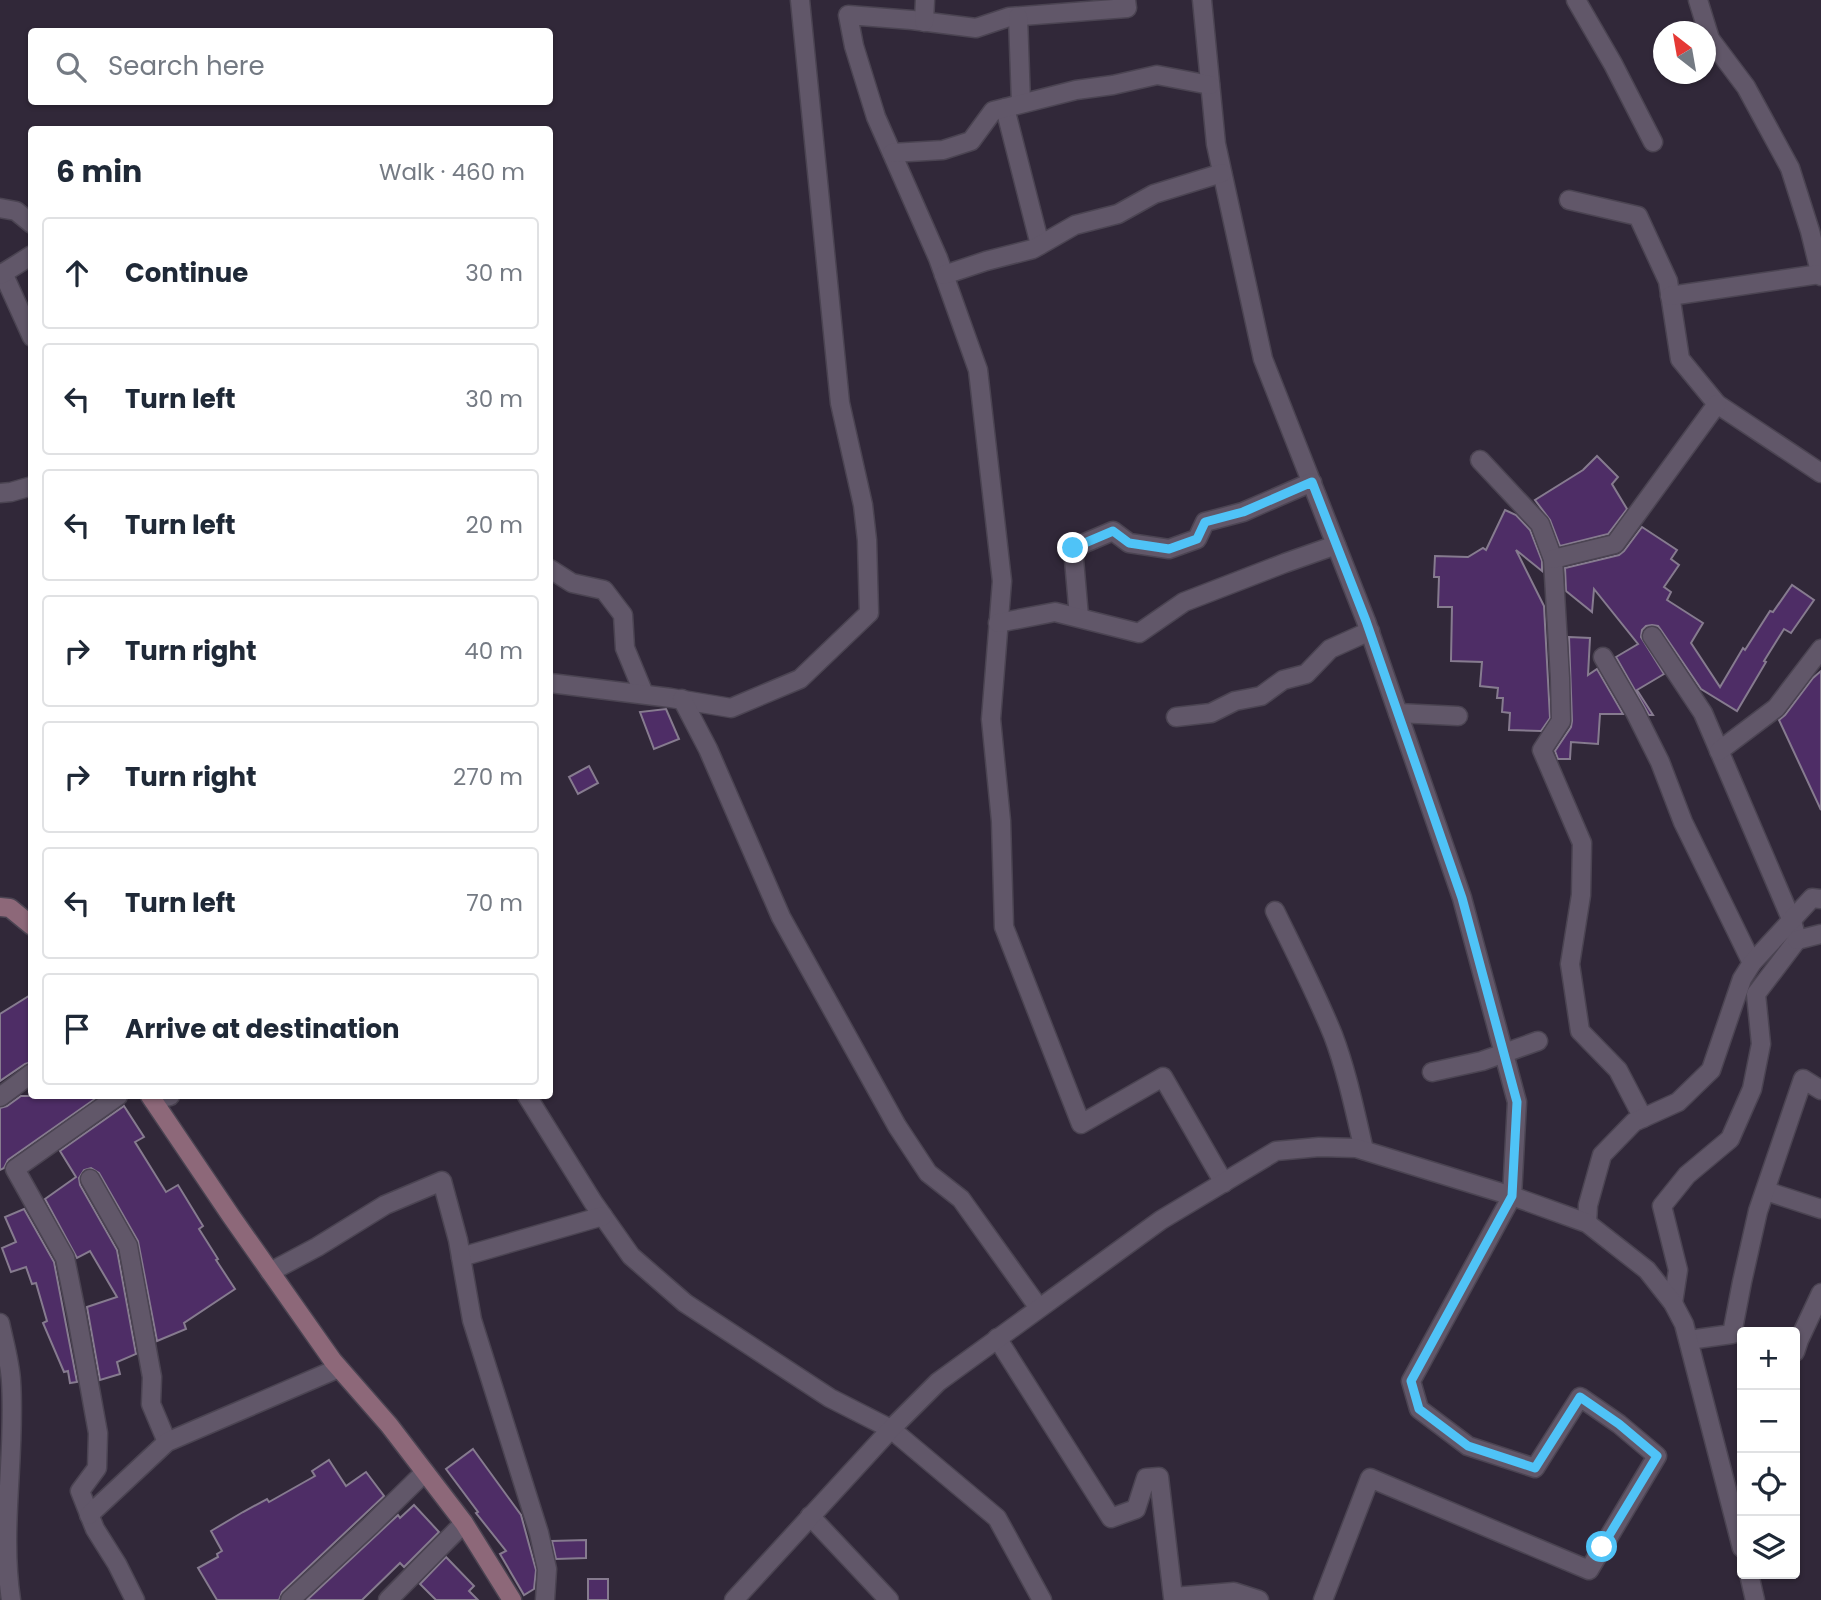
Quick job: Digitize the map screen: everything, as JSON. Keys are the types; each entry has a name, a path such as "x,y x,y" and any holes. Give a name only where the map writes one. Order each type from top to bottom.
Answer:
{"main road":[{"path":"0,907 10,908 28,923"},
{"path":"159,1099 270,1272 339,1368 389,1425 464,1523 512,1600"}],"street":[{"path":"553,683 682,699 731,708 800,679 869,613 867,540 863,505 840,403 800,0"},
{"path":"924,22 925,0"},
{"path":"1126,0 1127,8 1009,17 976,28 848,15 854,46 872,105 944,275 978,370 1002,581 991,719 1001,821 1004,927 1081,1124 1163,1077 1224,1183"},
{"path":"1202,0 1216,144 1263,359 1370,631 1462,898 1517,1102 1512,1196 1411,1381 1419,1409 1468,1446 1535,1468 1580,1397 1619,1424 1657,1456 1588,1570 1370,1478 1323,1600"},
{"path":"1576,0 1653,142"},
{"path":"1670,296 1821,275 1790,167 1746,87 1710,39 1698,0"},
{"path":"1018,17 1013,105 1040,245"},
{"path":"892,153 943,150 971,141 993,111 1076,90 1157,75 1210,85"},
{"path":"944,275 1033,249 1075,225 1118,214 1154,194 1222,173"},
{"path":"1569,200 1638,216 1668,281 1680,359 1717,404 1821,473"},
{"path":"0,208 16,211 28,221"},
{"path":"28,258 2,274 28,329"},
{"path":"1553,559 1615,544 1717,404"},
{"path":"1480,460 1540,524 1553,559 1561,721 1542,750 1582,843 1581,895 1570,964 1580,1031 1618,1070 1643,1118"},
{"path":"1079,617 1073,548 1113,531 1129,543 1169,549 1197,539 1205,522 1243,512 1312,482"},
{"path":"0,493 28,487"},
{"path":"998,624 1055,612 1139,633 1184,602 1336,545"},
{"path":"553,571 572,583 604,590 623,615 625,648 644,694"},
{"path":"1176,717 1211,713 1235,701 1261,696 1283,680 1307,674 1330,649 1370,631"},
{"path":"1652,636 1703,713 1792,921 1797,940"},
{"path":"1719,751 1776,708 1821,649"},
{"path":"1603,657 1654,750 1683,822 1752,962"},
{"path":"682,699 708,749 781,917 897,1126 928,1173 961,1199 1039,1308"},
{"path":"1398,713 1458,716"},
{"path":"1587,1223 1588,1205 1602,1155 1634,1122 1678,1102 1711,1070 1742,979 1752,962 1812,898 1821,899"},
{"path":"1275,911 1334,1037 1364,1150"},
{"path":"1672,1303 1678,1270 1662,1206 1687,1175 1730,1139 1752,1090 1761,1044 1756,994 1797,940 1821,934"},
{"path":"1432,1072 1482,1061 1538,1041"},
{"path":"0,1097 28,1076"},
{"path":"1689,1339 1732,1334 1758,1211 1803,1079 1821,1090"},
{"path":"114,1099 15,1169 65,1258 98,1433 97,1468 80,1491 95,1529 135,1600"},
{"path":"529,1099 631,1256 685,1303 830,1398 891,1429 997,1518 1042,1600"},
{"path":"734,1600 891,1429 938,1382 1161,1220 1276,1151 1319,1147 1364,1150 1512,1196 1587,1223 1647,1270 1684,1324 1737,1528"},
{"path":"90,1179 128,1246 152,1377 152,1404 167,1442"},
{"path":"270,1272 385,1205 442,1181 458,1240 472,1320 539,1533 547,1569 545,1600"},
{"path":"1766,1191 1821,1209"},
{"path":"461,1257 603,1216"},
{"path":"1800,1338 1821,1293"},
{"path":"0,1323 11,1380 11,1430 3,1534 11,1600"},
{"path":"997,1338 1111,1518 1136,1509 1146,1478 1159,1477 1173,1597 1234,1596 1259,1600"},
{"path":"89,1515 167,1442 339,1368"},
{"path":"289,1600 370,1527 425,1472"},
{"path":"810,1516 889,1600"},
{"path":"388,1600 464,1523"},
{"path":"1750,1579 1755,1600"}],"building":[{"path":"1597,456 1618,477 1612,484 1627,509 1608,534 1560,546 1550,520 1535,500 1583,470"},
{"path":"1505,510 1516,515 1530,530 1542,561 1542,571 1516,550 1544,606 1550,718 1541,731 1509,730 1510,713 1502,712 1503,698 1497,698 1498,688 1480,686 1482,662 1451,661 1452,607 1438,607 1439,577 1434,577 1435,556 1468,557 1483,548 1486,550"},
{"path":"1642,527 1677,550 1671,559 1679,565 1664,587 1671,592 1667,600 1703,623 1691,643 1720,687 1743,648 1745,650 1770,611 1773,612 1792,585 1814,600 1791,633 1784,629 1737,711 1701,689 1658,626 1652,625 1642,630 1641,637 1664,674 1637,690 1653,715 1649,715 1616,657 1638,644 1594,589 1592,612 1566,591 1565,568 1619,555"},
{"path":"1569,637 1590,638 1588,675 1597,669 1623,714 1600,714 1598,744 1571,742 1570,759 1558,759 1555,751 1572,721"},
{"path":"1821,671 1821,810 1779,720"},
{"path":"666,709 679,739 654,749 640,712"},
{"path":"589,766 598,783 578,794 569,777"},
{"path":"28,996 28,1063 0,1081 0,1014"},
{"path":"21,1096 28,1096 28,1099 95,1099 8,1160 0,1170 0,1108"},
{"path":"124,1106 144,1137 135,1142 166,1192 178,1185 203,1226 199,1229 235,1289 184,1323 186,1329 157,1341 138,1241 99,1173 91,1168 84,1170 79,1178 80,1185 117,1250 136,1354 117,1362 120,1374 100,1380 87,1307 117,1297 90,1251 77,1258 45,1199 76,1177 60,1151"},
{"path":"24,1209 54,1262 77,1382 70,1383 68,1371 64,1372 43,1323 47,1321 36,1283 32,1284 26,1267 11,1272 2,1248 16,1242 5,1217"},
{"path":"473,1449 521,1515 536,1570 534,1589 524,1595 500,1554 506,1551 446,1469"},
{"path":"329,1460 346,1486 366,1472 384,1496 282,1592 279,1600 217,1600 198,1568 218,1557 217,1554 222,1551 211,1531 267,1499 269,1502 315,1476 312,1471"},
{"path":"414,1505 439,1532 404,1567 400,1563 362,1600 307,1600 398,1515 400,1518"},
{"path":"586,1540 586,1558 556,1559 552,1541"},
{"path":"446,1557 474,1586 469,1591 478,1600 436,1600 420,1584"},
{"path":"588,1579 608,1579 608,1600 588,1600"}],"route":[{"path":"1073,548 1113,531 1129,543 1169,549 1197,539 1205,522 1243,512 1312,482 1366,621 1462,898 1517,1102 1512,1196 1411,1381 1419,1409 1468,1446 1535,1468 1580,1397 1619,1424 1657,1456 1602,1547"}]}
